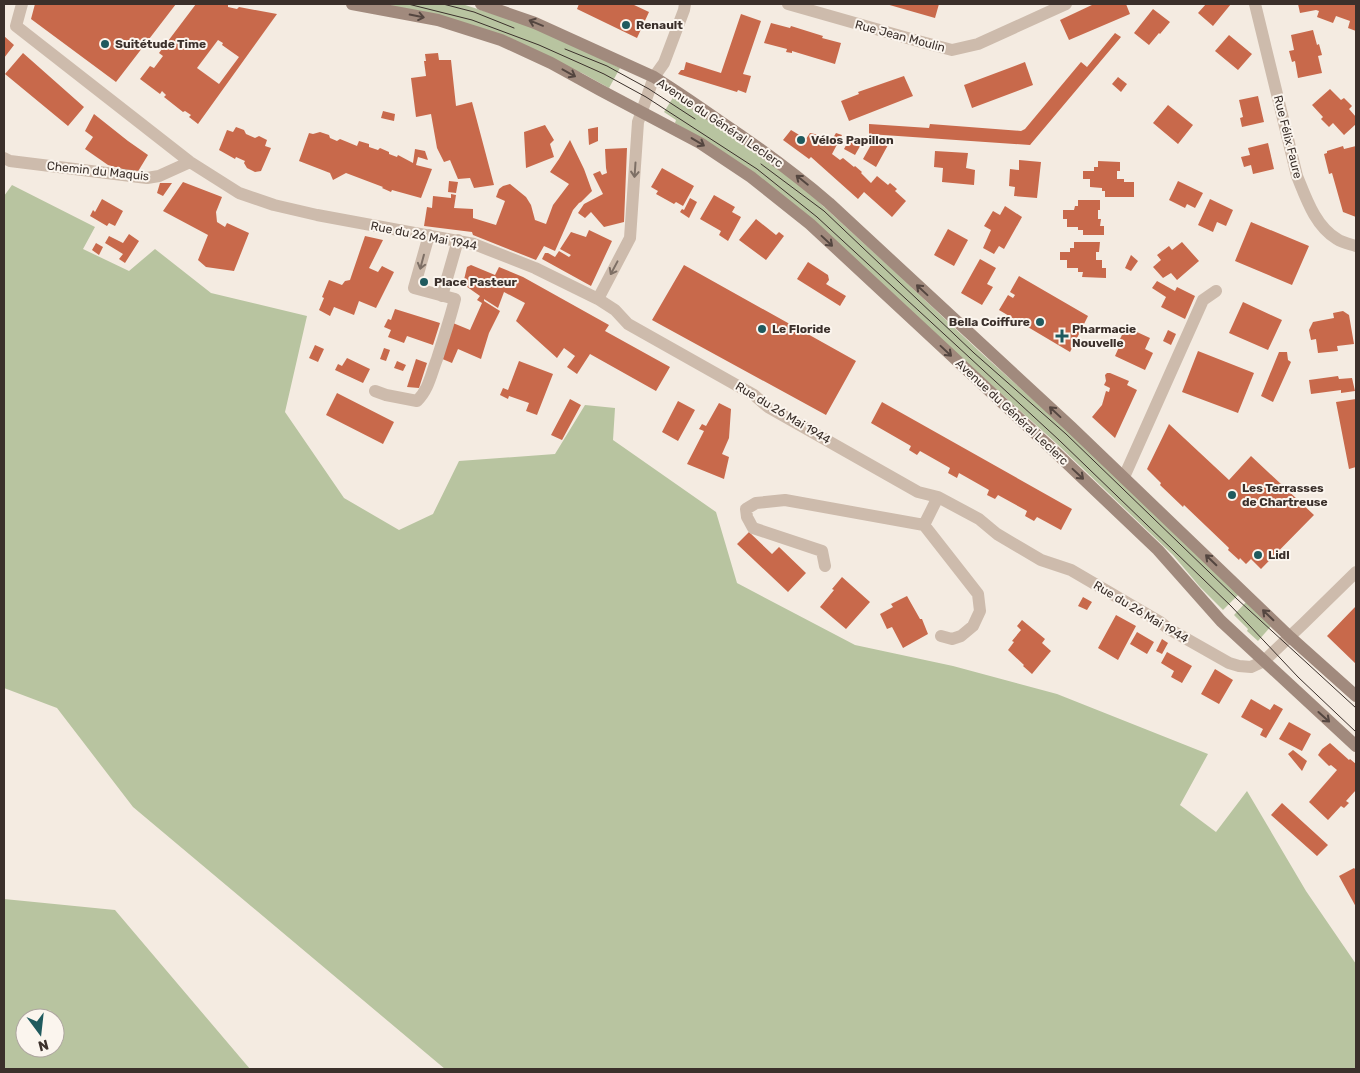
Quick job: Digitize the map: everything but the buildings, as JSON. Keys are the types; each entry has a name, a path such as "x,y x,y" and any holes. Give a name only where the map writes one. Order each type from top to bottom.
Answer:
{"main road":[{"name":"Avenue du Général Leclerc","path":"352,4 438,20 502,40 551,63 639,117 700,142 751,177 810,224 1134,526 1158,550 1221,622 1356,746"},
{"name":"Avenue du Général Leclerc","path":"481,4 535,23 654,78 767,153 801,179 1054,411 1290,637 1356,696"}],"street":[{"name":"Rue du 26 Mai 1944","path":"22,4 16,26 190,162 239,193 274,205 317,215 474,244 535,268 598,299 615,310 628,324 754,395 768,407 918,492 938,497 979,519 996,534 1041,560 1071,570 1229,663 1251,667 1264,661"},
{"path":"598,299 630,238 639,117 654,78 664,63 685,4"},
{"name":"Rue Jean Moulin","path":"788,4 952,50 978,44 1066,4"},
{"name":"Rue Félix Faure","path":"1256,4 1297,176 1307,200 1322,226 1338,239 1356,246"},
{"name":"Chemin du Maquis","path":"4,158 10,161 147,178 159,176 190,162"},
{"path":"375,391 386,396 417,401 424,394 429,383 449,324 455,299 414,288 429,235"},
{"path":"442,296 458,240"},
{"path":"1124,477 1204,300 1216,291"},
{"path":"924,526 938,497"},
{"path":"825,566 822,551 753,528 747,517 746,509 756,503 785,500 924,526 978,594 980,611 973,626 961,636 952,639 941,636"},
{"path":"1264,661 1356,572"}],"green space":[{"path":"382,4 462,4 546,32 620,68 609,88 582,73"},
{"path":"674,96 798,183 1068,431 1239,594 1223,610 1200,587 1173,555 1056,443 966,362 713,146 675,123 676,120 664,112"},
{"path":"12,185 95,227 83,249 129,271 155,249 211,293 307,316 285,412 344,498 399,530 433,514 459,461 555,454 585,405 615,408 613,440 716,512 737,583 855,645 953,666 1057,694 1208,754 1180,805 1216,832 1247,791 1306,891 1356,964 1356,1069 445,1069 133,807 57,708 4,688 4,196"},
{"path":"1247,601 1272,625 1258,641 1234,615"},
{"path":"4,899 115,910 250,1069 4,1069"}],"tram line":[{"path":"408,4 472,20 539,45 604,74 646,97 757,169 817,217 1059,440 1231,606 1298,677 1356,732"},
{"path":"443,4 474,12 514,28"},
{"path":"565,49 607,66 649,89 695,119"},
{"path":"761,164 824,211 974,353 1066,434 1237,599 1356,708"}],"place":[{"name":"Renault","path":"626,25"},
{"name":"Suitétude Time","path":"105,44"},
{"name":"Vélos Papillon","path":"801,140"},
{"name":"Place Pasteur","path":"424,282"},
{"name":"Bella Coiffure","path":"1040,322"},
{"name":"Le Floride","path":"762,329"},
{"name":"Pharmacie Nouvelle","path":"1062,336"},
{"name":"Les Terrasses de Chartreuse","path":"1232,495"},
{"name":"Lidl","path":"1258,555"}]}
